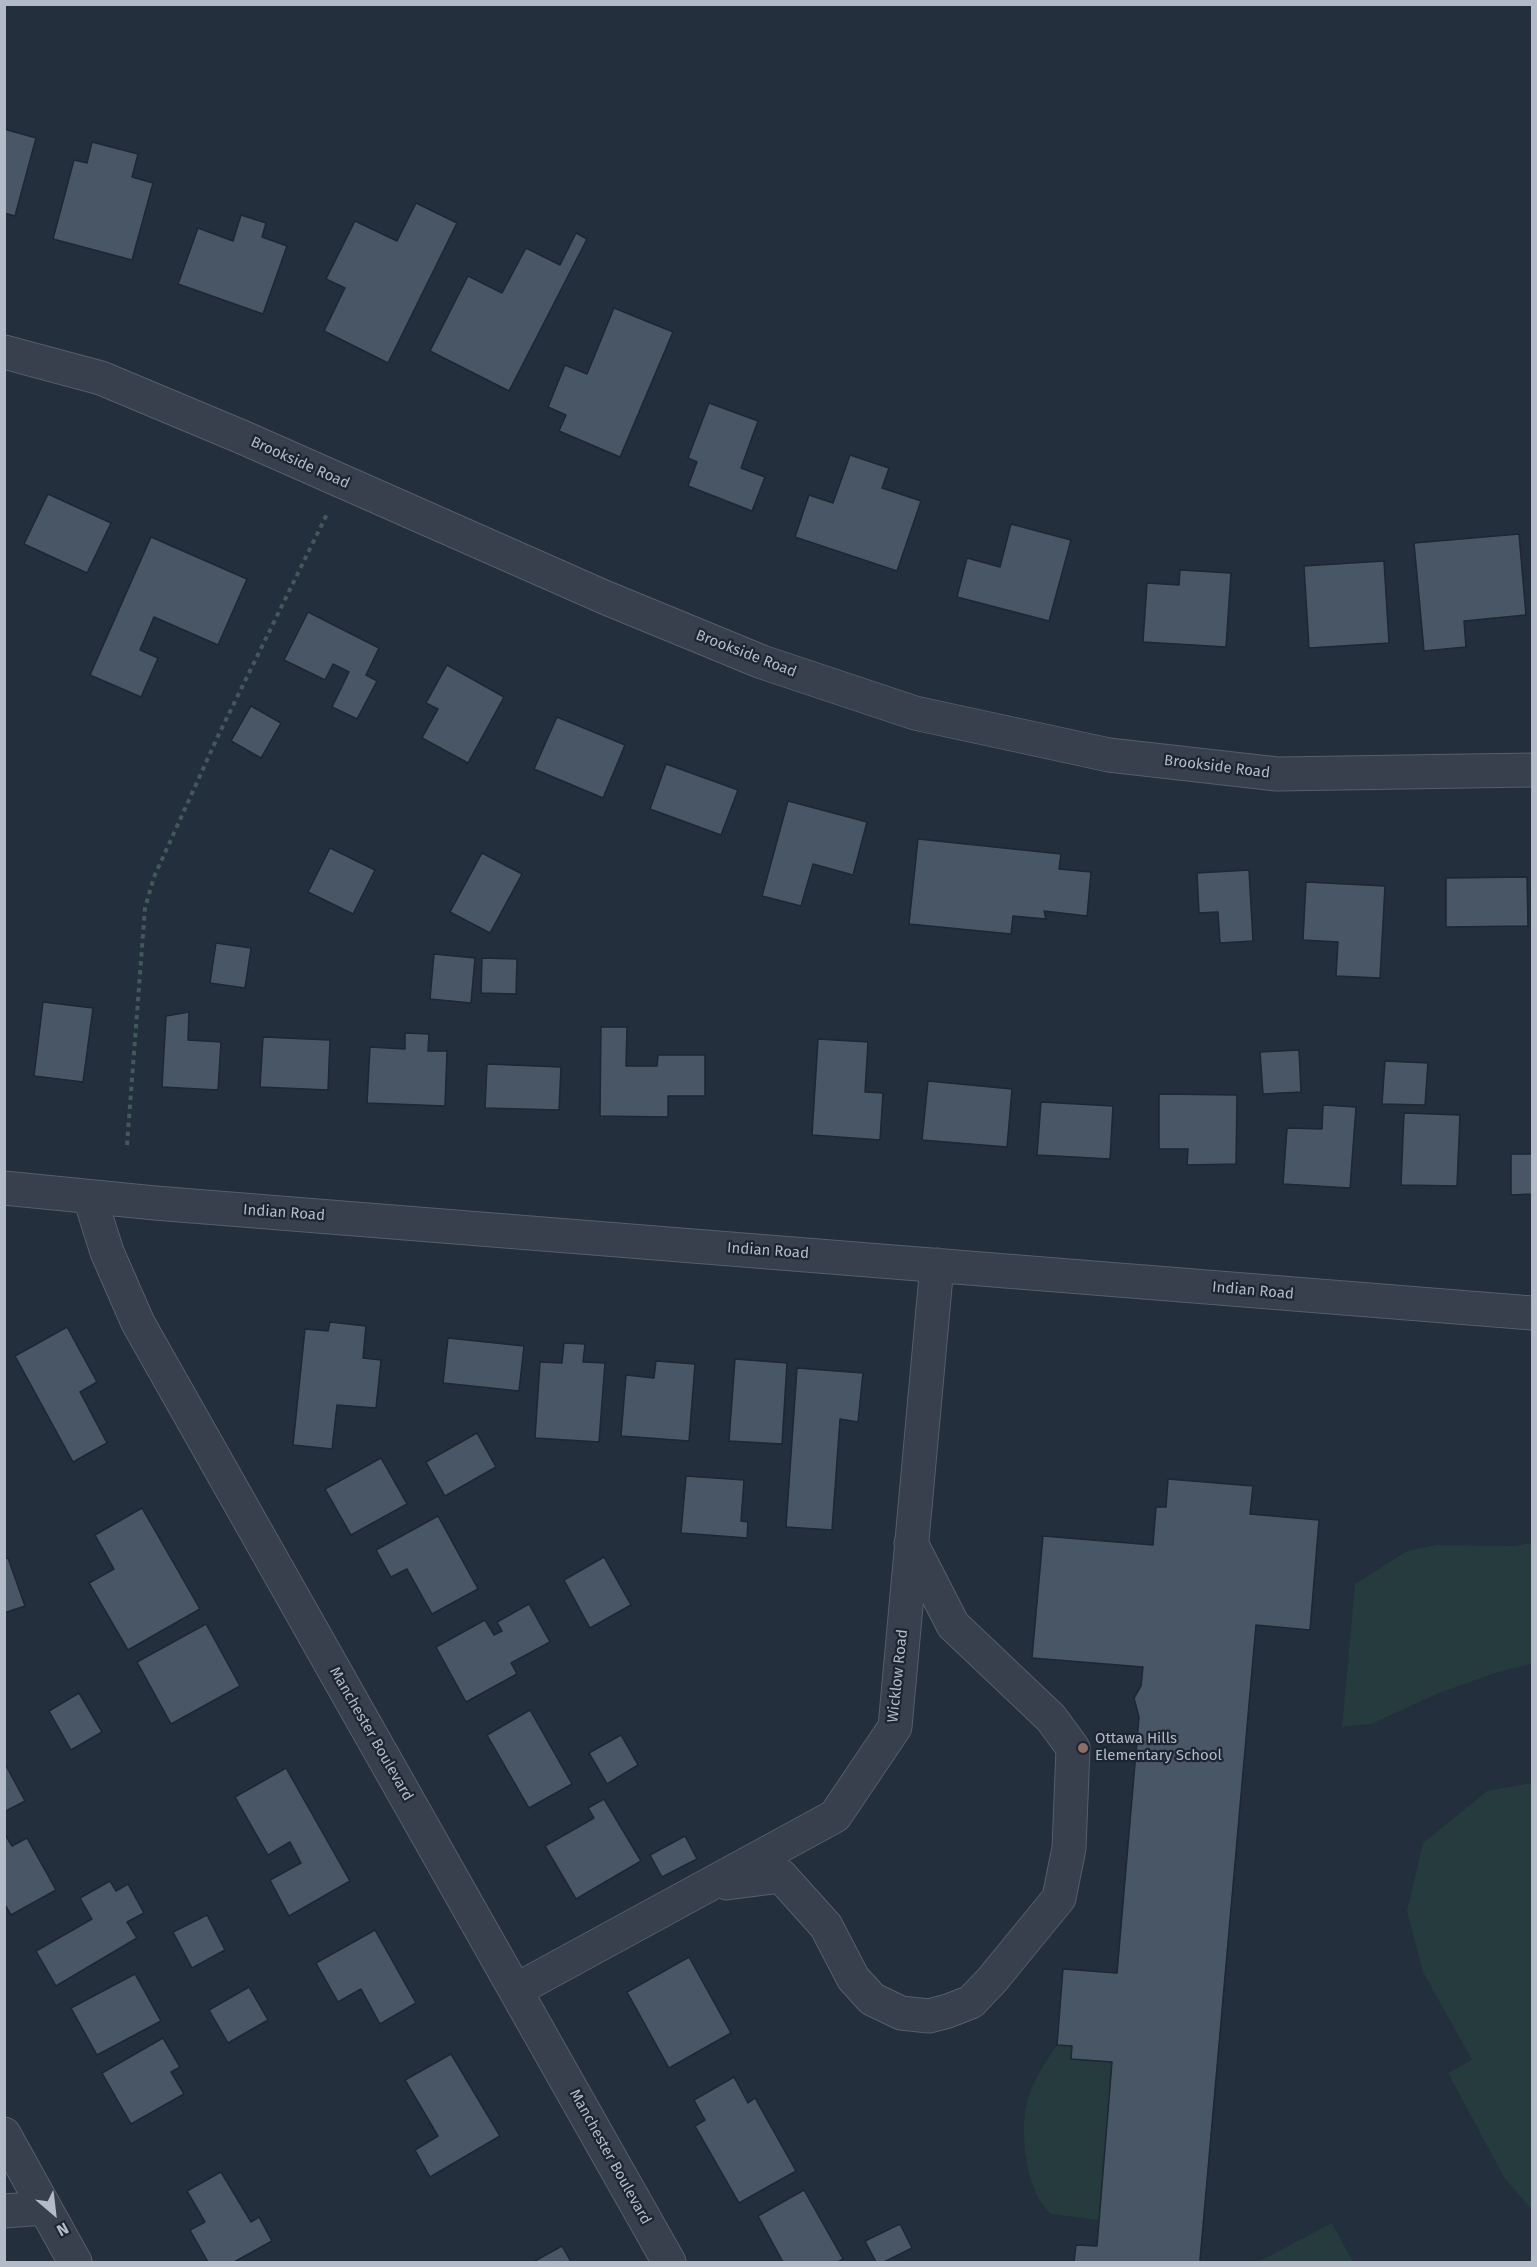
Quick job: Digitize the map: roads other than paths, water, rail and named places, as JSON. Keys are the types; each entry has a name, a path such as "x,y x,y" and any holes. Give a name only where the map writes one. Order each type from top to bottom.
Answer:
{"street":[{"name":"Brookside Road","path":"4,352 101,378 604,597 762,662 915,713 1109,755 1277,774 1533,770"},
{"name":"Indian Road","path":"4,1188 90,1198 1533,1313"},
{"name":"Manchester Boulevard","path":"90,1198 107,1252 138,1323 669,2262"},
{"name":"Wicklow Road","path":"516,1990 835,1816 895,1727 937,1265"},
{"path":"708,1886 781,1876 825,1926 853,1978 872,1999 901,2013 929,2016 971,2001 992,1980 1059,1898 1069,1848 1073,1748 1052,1718 953,1625 911,1543"},
{"path":"4,2134 75,2262"},
{"path":"4,2211 45,2208"}],"place":[{"name":"Ottawa Hills Elementary School","path":"1083,1748"}]}
